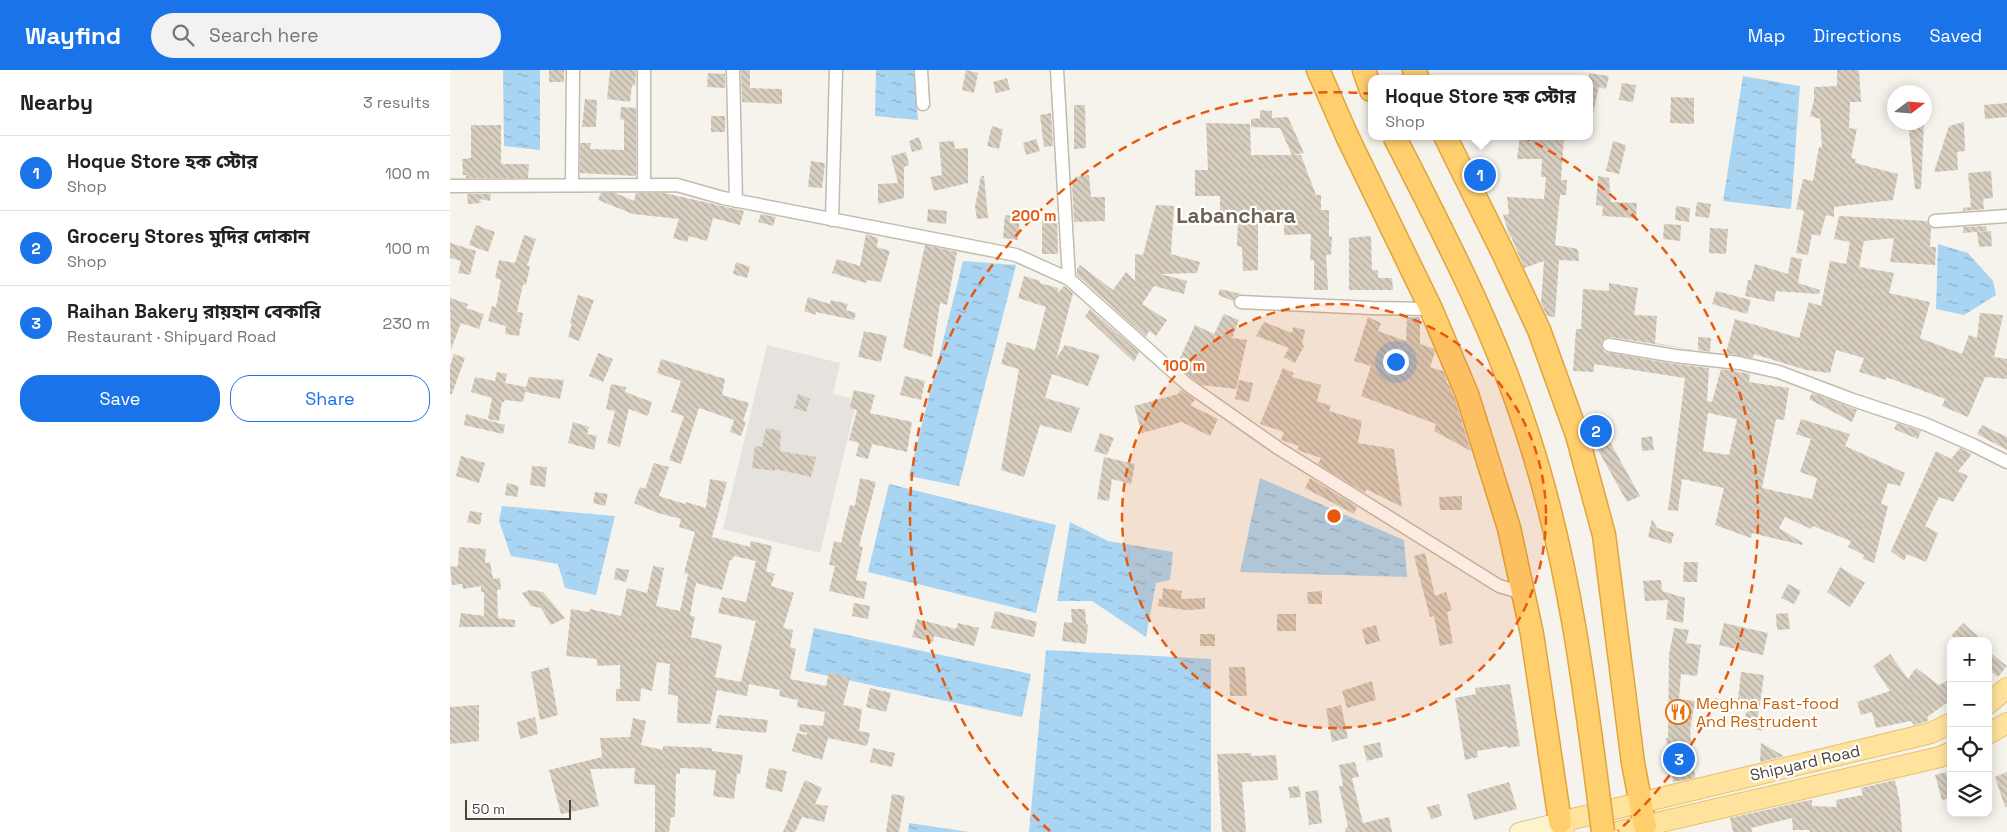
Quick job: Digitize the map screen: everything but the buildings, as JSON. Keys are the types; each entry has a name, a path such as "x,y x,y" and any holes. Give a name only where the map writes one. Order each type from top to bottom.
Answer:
{"highway":[{"path":"1318,70 1347,136 1431,309 1467,394 1509,528 1532,634 1562,827"},
{"path":"1396,140 1440,225 1498,350 1527,432 1549,506 1566,578 1586,699 1603,832"},
{"path":"1447,140 1539,330 1577,435 1604,535 1634,763 1649,800 1646,826"}],"main road":[{"path":"1992,701 2007,688"},
{"path":"1992,732 2007,723"},
{"name":"Shipyard Road","path":"1562,827 1649,800 1922,736 1947,725"},
{"path":"1618,832 1947,754"}],"street":[{"path":"572,186 573,70"},
{"path":"644,70 644,185"},
{"path":"733,70 736,200"},
{"path":"832,220 836,70"},
{"path":"921,70 923,104"},
{"path":"1056,70 1069,279"},
{"path":"450,186 677,185 736,200 1016,256 1069,279 1188,385 1278,448 1499,586 1523,593"},
{"path":"1935,221 2007,216"},
{"path":"1241,302 1431,309"},
{"path":"1609,345 1675,356 1739,363 1779,372 1853,400 1925,424 2007,462"},
{"path":"1519,832 1562,827"}],"shaded area":[{"path":"767,345 840,363 833,394 857,400 820,553 723,529"}],"water":[{"path":"503,70 540,70 540,150 504,146"},
{"path":"876,70 914,70 918,120 875,116"},
{"path":"1743,76 1800,86 1791,209 1723,201"},
{"path":"1938,244 1968,253 1993,281 1996,295 1964,315 1936,309"},
{"path":"963,261 1016,265 959,486 909,476"},
{"path":"1260,478 1404,540 1407,577 1240,572"},
{"path":"889,484 1056,525 1036,613 868,572"},
{"path":"502,506 615,516 596,595 565,588 558,564 511,556 499,521"},
{"path":"1070,522 1108,541 1173,552 1170,580 1156,583 1146,637 1092,601 1057,601"},
{"path":"814,628 1031,674 1022,717 805,671"},
{"path":"1046,650 1211,659 1211,832 1029,832"},
{"path":"909,823 969,832 908,832"}],"place":[{"name":"Hoque Store হক স্টোর","path":"1480,175"},
{"name":"Grocery Stores মুদির দোকান","path":"1596,431"},
{"name":"Meghna Fast-food And Restrudent","path":"1678,712"},
{"name":"Raihan Bakery রায়হান বেকারি","path":"1679,759"}],"district":[{"name":"Labanchara","path":"1236,215"}]}
